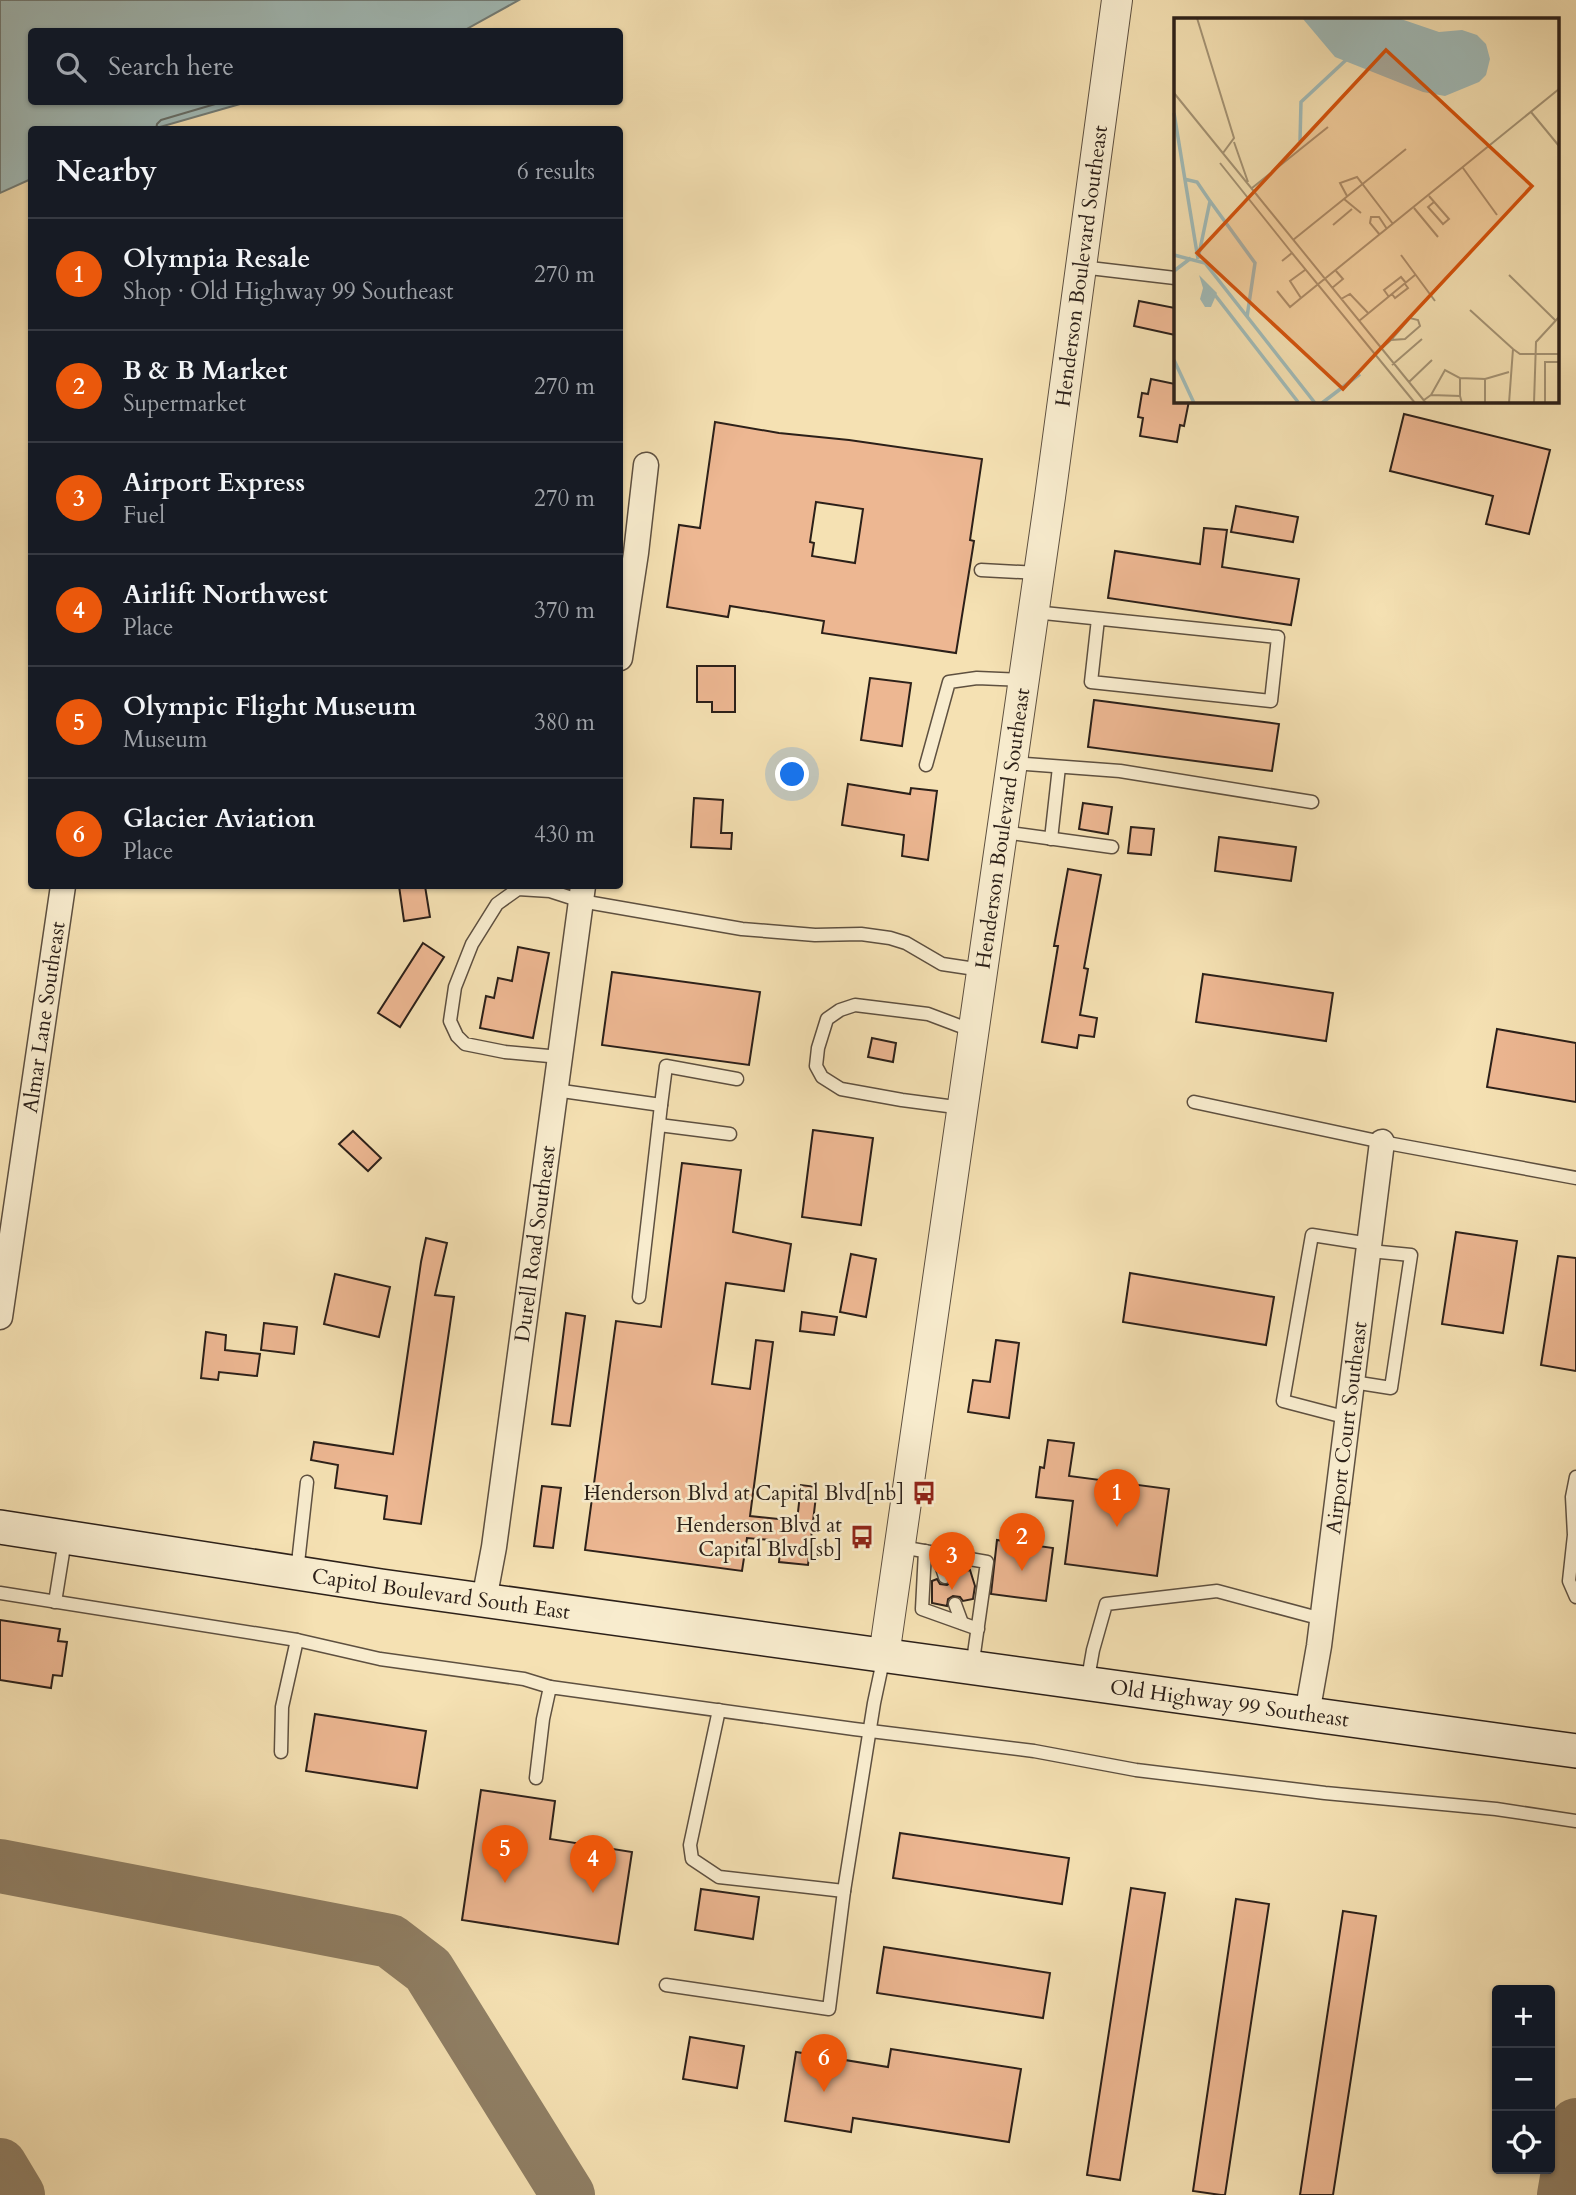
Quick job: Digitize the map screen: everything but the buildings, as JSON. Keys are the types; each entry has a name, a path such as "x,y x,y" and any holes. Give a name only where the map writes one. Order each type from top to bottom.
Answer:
{"main road":[{"name":"Capitol Boulevard South East","path":"0,1527 297,1573 884,1656"},
{"name":"Old Highway 99 Southeast","path":"884,1656 1576,1751"}],"street":[{"name":"Henderson Boulevard Southeast","path":"884,1656 920,1550 963,1108 1040,573 1117,0"},
{"path":"623,638 646,465"},
{"name":"Almar Lane Southeast","path":"0,1317 63,889"},
{"name":"Durell Road Southeast","path":"484,1600 494,1547 582,893"},
{"name":"Airport Court Southeast","path":"1307,1714 1322,1619 1382,1142"}],"lane":[{"path":"1081,267 1174,278"},
{"path":"981,570 1040,573"},
{"path":"1034,612 1278,637 1271,701 1091,682 1098,619"},
{"path":"926,765 948,682 977,678 1024,680"},
{"path":"1012,763 1120,771 1312,802"},
{"path":"1051,839 1059,767"},
{"path":"1002,832 1112,847"},
{"path":"560,1057 505,1052 466,1044 457,1036 450,1021 455,987 472,944 497,904 519,890 582,893 742,929 793,934 861,934 890,938 906,943 942,964 983,970"},
{"path":"963,1108 841,1089 822,1077 816,1066 818,1048 827,1019 840,1010 855,1005 928,1014 973,1031"},
{"path":"639,1297 666,1066 737,1079"},
{"path":"555,1090 661,1105"},
{"path":"1194,1102 1382,1142 1576,1178"},
{"path":"659,1125 730,1134"},
{"path":"1348,1418 1283,1401 1312,1235 1411,1255 1391,1388 1353,1382"},
{"path":"1576,1477 1569,1581 1576,1598"},
{"path":"297,1573 307,1482"},
{"path":"55,1602 65,1537"},
{"path":"920,1550 945,1577"},
{"path":"920,1550 922,1609 978,1629"},
{"path":"920,1550 987,1562 972,1668"},
{"path":"1087,1684 1106,1604 1217,1591 1322,1619"},
{"path":"0,1593 297,1640 380,1659 524,1679 551,1687 1034,1751 1150,1772 1325,1793 1496,1809 1576,1821"},
{"path":"955,1604 961,1623"},
{"path":"281,1752 282,1707 297,1640"},
{"path":"666,1985 829,2009 844,1891 884,1656"},
{"path":"536,1779 543,1719 551,1687"},
{"path":"719,1710 690,1845 692,1859 719,1877 844,1891"}],"water":[{"path":"0,0 519,0 468,28 28,28 28,105 237,105 163,126 28,126 28,180 0,193"}],"taxiway":[{"path":"0,1866 390,1941 428,1970 568,2195"},
{"path":"1564,2195 1576,2125"},
{"path":"0,2165 18,2195"}],"place":[{"name":"Henderson Blvd at Capital Blvd[nb]","path":"924,1493"},
{"name":"Olympia Resale","path":"1117,1527"},
{"name":"Henderson Blvd at Capital Blvd[sb]","path":"862,1537"},
{"name":"B & B Market","path":"1022,1571"},
{"name":"Airport Express","path":"952,1590"},
{"name":"Olympic Flight Museum","path":"505,1883"},
{"name":"Airlift Northwest","path":"593,1893"},
{"name":"Glacier Aviation","path":"824,2092"}]}
